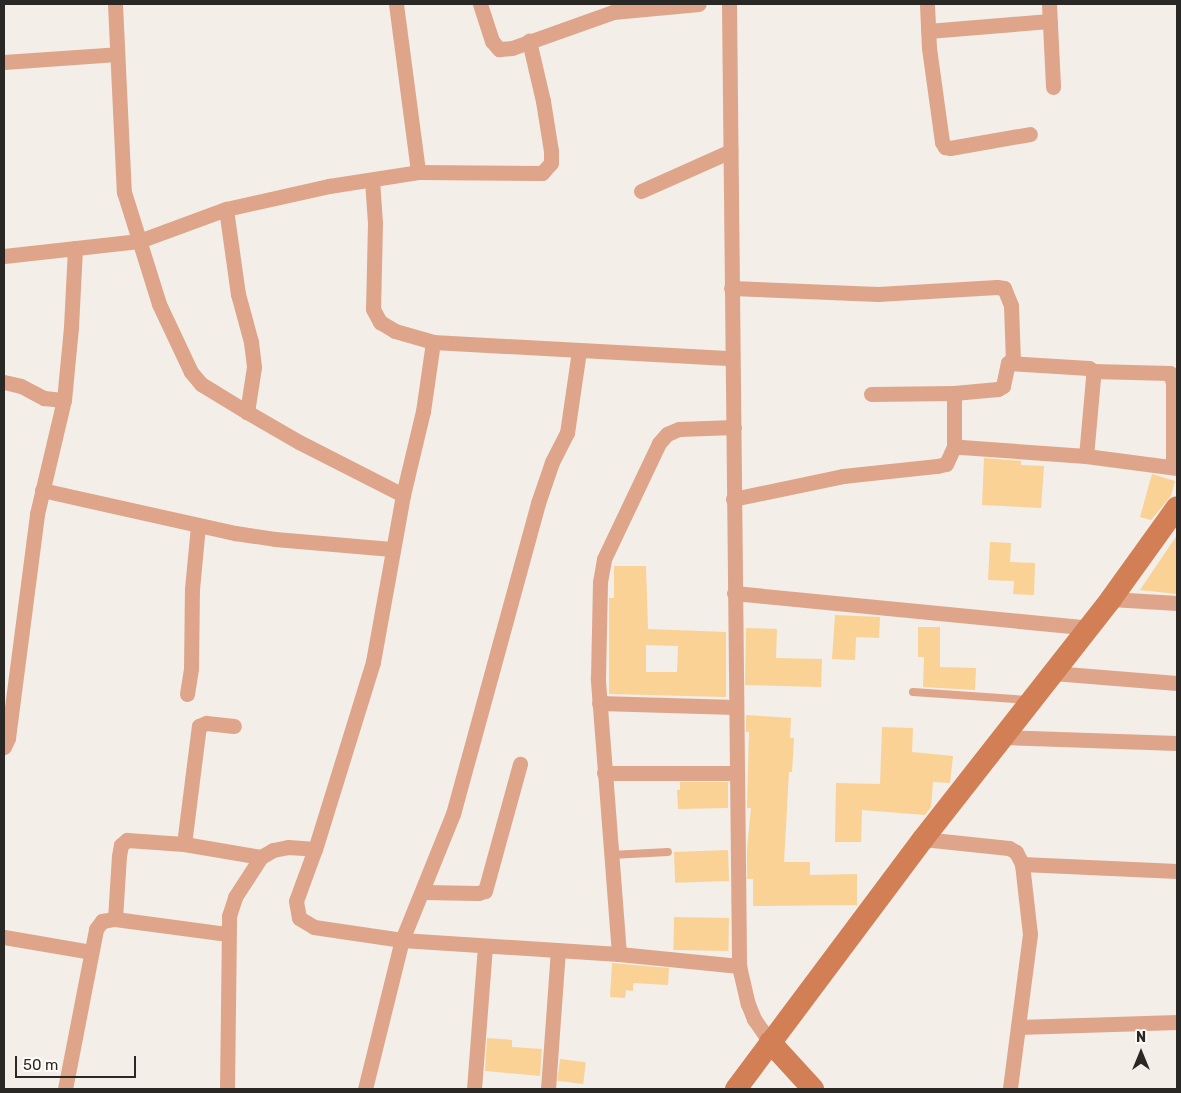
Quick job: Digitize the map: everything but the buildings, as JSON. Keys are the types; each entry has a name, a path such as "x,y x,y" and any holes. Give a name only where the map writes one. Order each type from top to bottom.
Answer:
{"street":[{"path":"115,4 124,192 159,304 190,372 201,384 247,412 299,442 403,495"},
{"path":"396,4 418,172"},
{"path":"480,4 492,41 500,49 512,48 613,12 699,4"},
{"path":"729,4 739,966 748,1004 754,1019 770,1042 813,1089"},
{"path":"927,4 928,31 942,142 945,147 950,148 1030,134"},
{"path":"1050,4 1054,87"},
{"path":"928,31 1050,21"},
{"path":"4,256 139,241 226,209 289,194 418,172 532,175 542,173 548,169 551,163 551,151 549,131 529,41"},
{"path":"4,62 117,54"},
{"path":"641,191 731,151"},
{"path":"372,180 375,223 373,309 380,322 395,331 433,342 732,358"},
{"path":"226,209 238,294 251,342 254,367 247,412"},
{"path":"4,747 8,738 42,490 64,400 71,327 75,248"},
{"path":"731,288 878,294 1004,288 1011,305 1013,362"},
{"path":"433,342 423,410 392,549 373,662 315,849 296,901 299,918 314,927 402,940 618,954 739,966"},
{"path":"365,1089 402,940 424,892 453,814 547,476 567,433 579,351"},
{"path":"871,394 954,393 1002,388 1006,366 1008,363 1013,362 1084,367 1092,371 1170,373 1173,383 1175,468 1086,456 954,447"},
{"path":"1086,456 1092,371"},
{"path":"4,382 21,386 44,398 64,400"},
{"path":"734,499 843,476 946,464 951,458 954,447 954,393"},
{"path":"618,954 598,678 600,582 604,559 660,443 667,434 679,429 734,427"},
{"path":"42,490 198,525 275,539 392,549"},
{"path":"736,1089 923,839 1111,599 1177,507"},
{"path":"187,694 190,668 192,589 198,525"},
{"path":"734,593 1089,628"},
{"path":"1111,599 1177,603"},
{"path":"1053,673 1177,683"},
{"path":"600,704 735,707"},
{"path":"184,844 199,726 206,723 234,726"},
{"path":"1004,737 1177,742"},
{"path":"424,892 478,893 485,891 520,764"},
{"path":"604,773 737,773"},
{"path":"923,839 1009,848 1016,852 1022,864 1030,934 1010,1089"},
{"path":"115,919 121,845 127,840 184,844 261,857"},
{"path":"227,1089 228,934 229,916 235,897 261,857 273,850 288,847 315,849"},
{"path":"1022,864 1177,871"},
{"path":"65,1089 96,929 102,921 115,919 228,934"},
{"path":"4,938 92,952"},
{"path":"474,1089 486,946"},
{"path":"548,1089 558,950"},
{"path":"1018,1027 1177,1022"}],"lane":[{"path":"912,692 1032,700"},
{"path":"610,855 668,852"}]}
